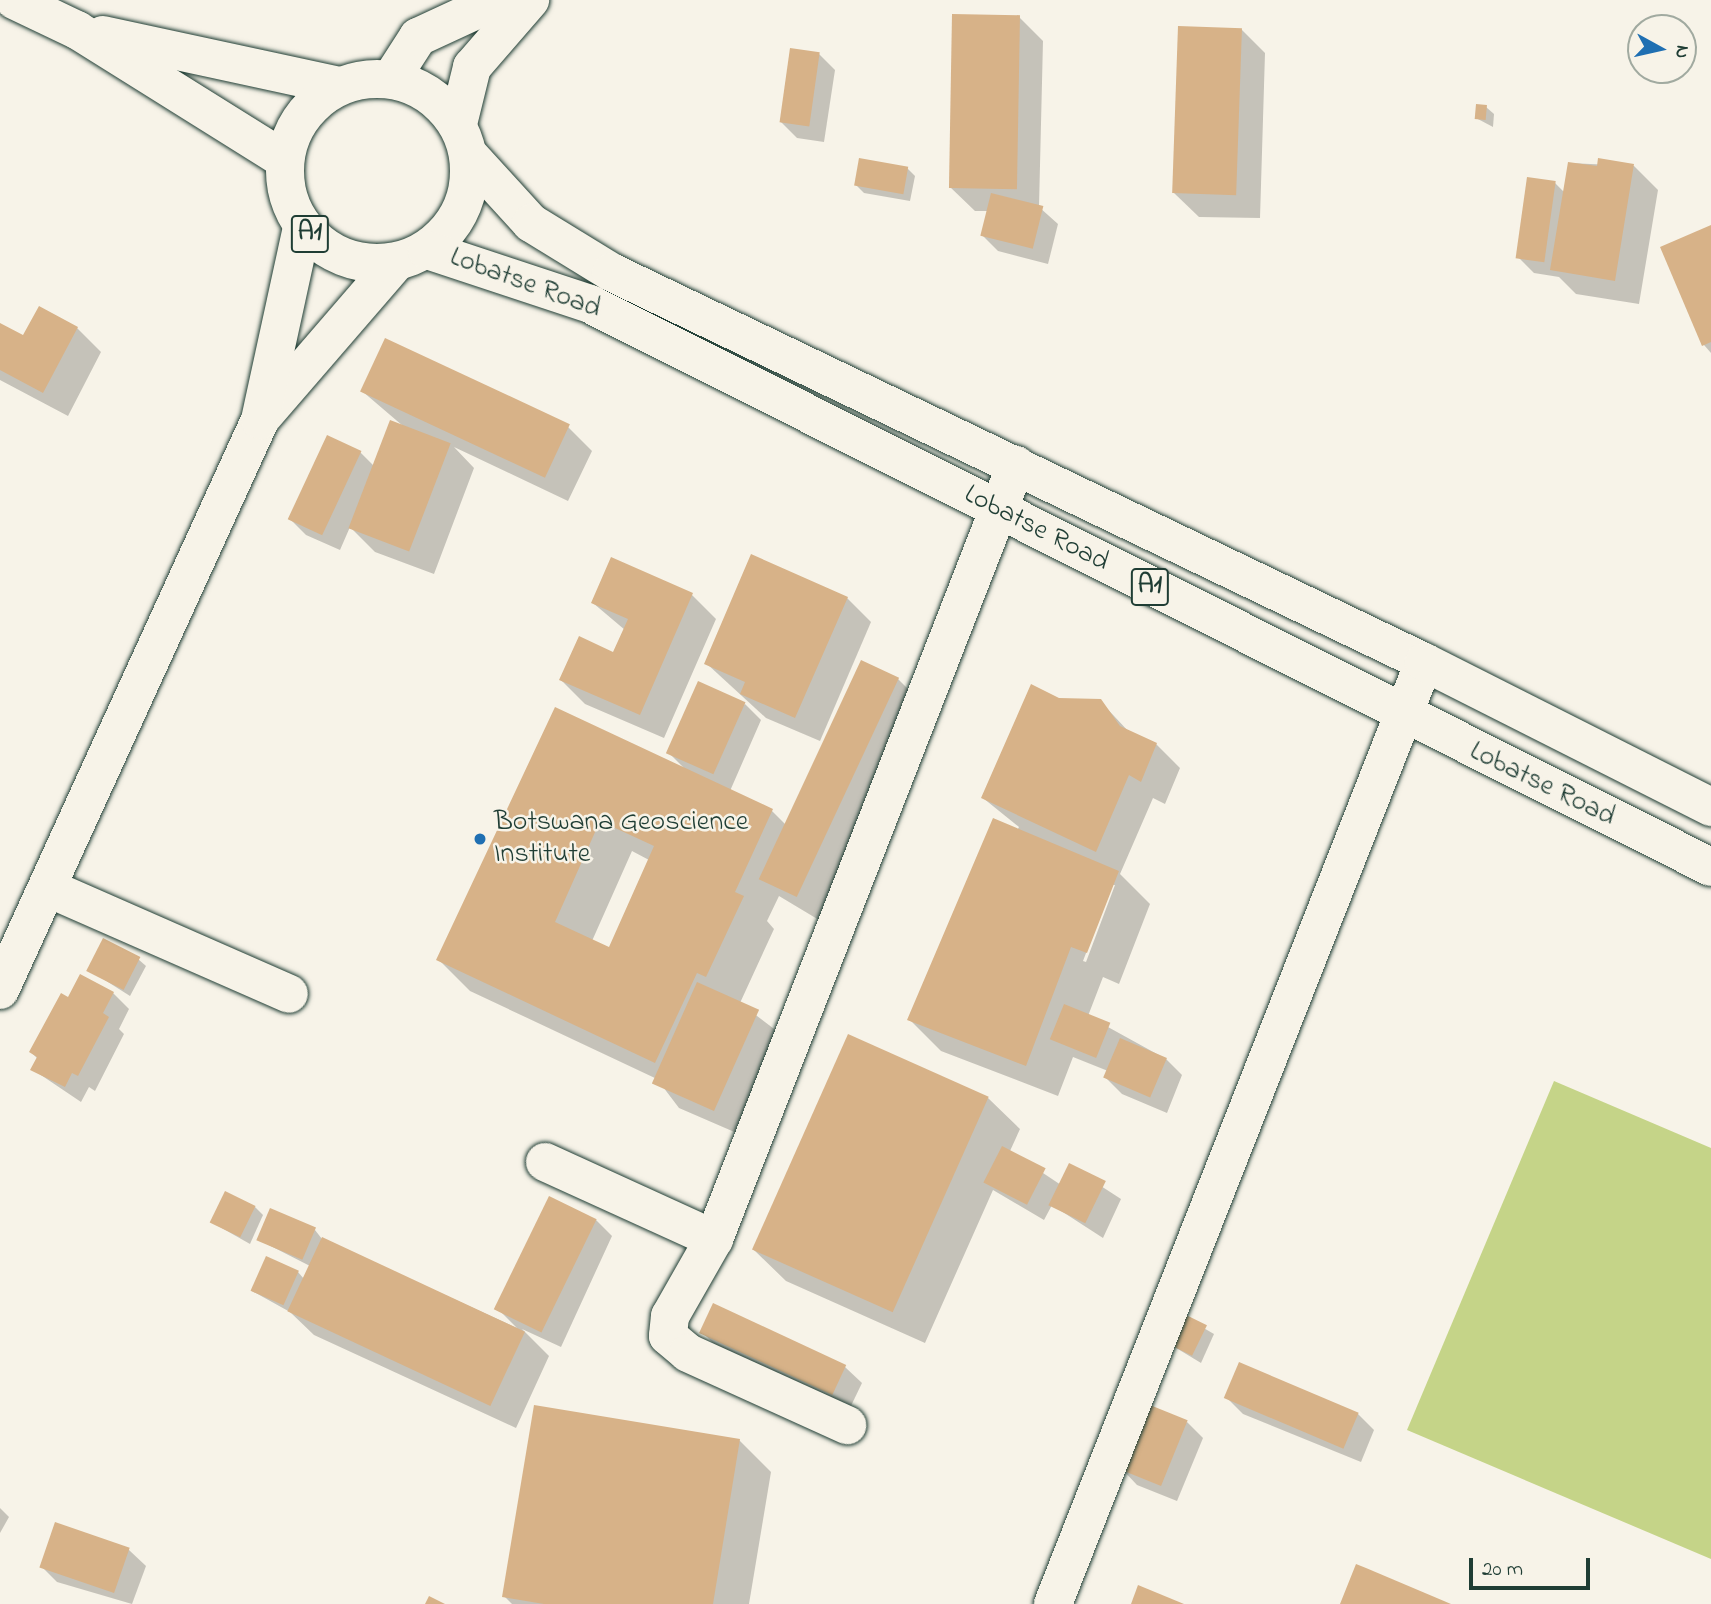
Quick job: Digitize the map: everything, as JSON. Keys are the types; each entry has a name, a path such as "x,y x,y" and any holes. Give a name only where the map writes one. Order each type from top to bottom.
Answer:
{"main road":[{"name":"Lobatse Road","path":"14,0 77,30 285,160"},
{"path":"391,79 418,37 498,0"},
{"path":"463,140 472,67 530,0"},
{"name":"Lobatse Road","path":"77,30 339,86 391,79 429,93 463,140 531,223 611,272 1424,662 1711,807"},
{"name":"Lobatse Road","path":"339,86 313,104 294,129 285,160 287,194 302,227 328,250 360,263 411,257 590,304 1401,716 1711,867"},
{"name":"Lobatse Road","path":"411,257 454,225 464,203 463,140"},
{"path":"0,989 260,420 302,227"},
{"path":"260,420 411,257"},
{"path":"848,1425 671,1342 670,1316 714,1239 995,508 1016,465"},
{"path":"1053,1604 1424,662"},
{"path":"48,888 289,994"},
{"path":"545,1162 714,1239"}],"green space":[{"path":"1554,1081 1711,1148 1711,1559 1407,1430"}],"building":[{"path":"952,14 1020,15 1017,189 949,188"},
{"path":"1178,26 1242,28 1236,195 1172,193"},
{"path":"790,48 820,52 809,126 780,122"},
{"path":"1476,104 1487,105 1486,120 1475,119"},
{"path":"859,158 908,167 903,194 854,186"},
{"path":"1598,158 1634,164 1615,281 1550,270 1568,162 1597,166"},
{"path":"1527,177 1556,181 1544,262 1516,258"},
{"path":"991,193 1043,206 1033,249 980,236"},
{"path":"1711,225 1711,342 1702,346 1660,247"},
{"path":"39,306 78,327 43,393 0,370 0,323 23,335"},
{"path":"385,338 570,424 545,478 360,391"},
{"path":"390,420 451,443 409,552 348,528"},
{"path":"327,435 361,451 322,535 288,519"},
{"path":"751,554 848,597 795,718 740,694 745,682 704,664"},
{"path":"611,557 693,593 640,715 559,680 579,636 613,652 628,619 591,603"},
{"path":"861,660 899,678 797,897 759,879"},
{"path":"698,681 746,702 713,774 666,753"},
{"path":"1031,684 1059,698 1101,699 1120,726 1157,743 1141,782 1129,775 1096,852 981,798"},
{"path":"555,707 773,809 735,892 744,896 706,977 697,973 655,1063 436,960","holes":["600,821 654,846 609,947 555,922"]},
{"path":"993,818 1119,871 1087,953 1071,947 1026,1066 907,1020"},
{"path":"103,938 140,957 124,990 86,971"},
{"path":"80,974 114,992 103,1013 109,1017 78,1076 72,1073 65,1087 30,1070 37,1057 29,1052 61,993 68,997"},
{"path":"697,982 759,1010 714,1111 652,1083"},
{"path":"1064,1004 1110,1023 1096,1058 1050,1039"},
{"path":"848,1034 989,1097 893,1312 752,1250"},
{"path":"1120,1038 1167,1058 1150,1098 1103,1078"},
{"path":"1002,1146 1046,1168 1027,1205 983,1183"},
{"path":"1069,1163 1106,1181 1085,1223 1048,1205"},
{"path":"225,1191 256,1206 240,1237 210,1222"},
{"path":"549,1196 597,1219 541,1332 494,1309"},
{"path":"270,1208 316,1228 302,1260 256,1240"},
{"path":"322,1237 525,1332 490,1406 287,1311"},
{"path":"266,1256 299,1271 283,1305 251,1291"},
{"path":"713,1303 846,1365 832,1395 699,1333"},
{"path":"1180,1312 1207,1325 1192,1356 1165,1343"},
{"path":"1239,1362 1359,1413 1343,1449 1224,1398"},
{"path":"1145,1403 1188,1420 1161,1486 1118,1469"},
{"path":"534,1405 740,1439 713,1604 544,1604 502,1597"},
{"path":"55,1522 130,1548 114,1593 39,1567"},
{"path":"1356,1564 1366,1568 1451,1604 1340,1604"},
{"path":"1138,1585 1184,1604 1131,1604"},
{"path":"429,1596 445,1604 425,1604"}],"place":[{"name":"Botswana Geoscience Institute","path":"480,839"}]}
